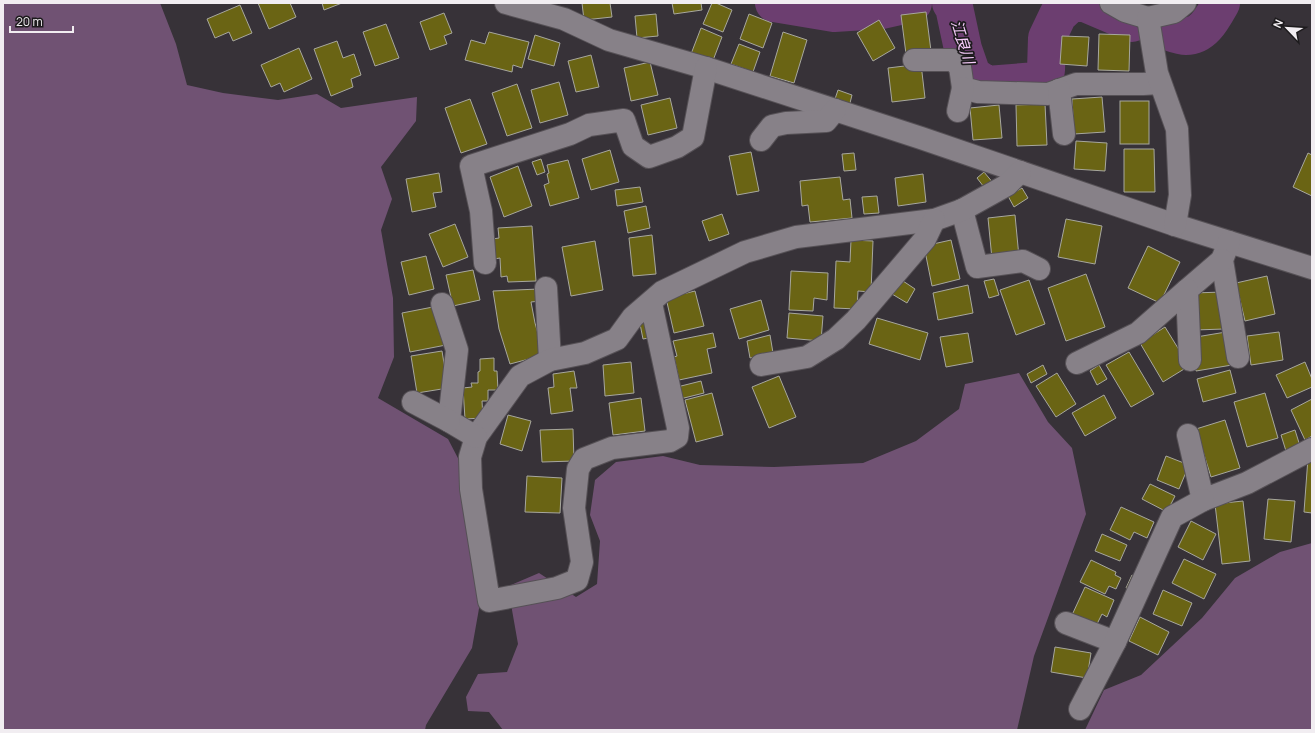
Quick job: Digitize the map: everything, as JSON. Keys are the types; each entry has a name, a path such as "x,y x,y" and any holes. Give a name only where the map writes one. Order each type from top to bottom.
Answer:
{"street":[{"path":"506,3 564,19 609,40 706,68 921,138 1175,225 1225,251 1312,268"},
{"path":"1111,3 1125,11 1148,18 1174,12 1185,3"},
{"path":"1148,18 1157,74 1177,129 1180,195 1175,225"},
{"path":"914,60 953,60 960,67 963,88 958,111"},
{"path":"485,263 472,213 472,166 570,134 588,125 624,120 633,146 649,157 677,147 693,137 706,68"},
{"path":"963,88 978,92 1048,94 1076,84 1160,83"},
{"path":"1059,90 1064,134"},
{"path":"760,140 772,126 786,123 826,121 835,110"},
{"path":"651,303 678,428 677,437 670,441 612,448 584,459 578,469 574,508 582,562 577,580 557,588 489,600 471,489 470,457 476,437 520,376 550,360 585,353 617,339 633,317 662,292 745,252 796,237 934,220 962,210 1007,185 1020,172"},
{"path":"962,210 977,267 1023,261 1039,269"},
{"path":"762,365 807,357 836,339 856,320 925,239 934,220"},
{"path":"1077,363 1138,333 1187,290 1225,251"},
{"path":"1225,251 1238,357"},
{"path":"546,288 550,360"},
{"path":"1187,290 1190,360"},
{"path":"442,304 458,350 449,421"},
{"path":"413,402 476,437"},
{"path":"1188,435 1203,500"},
{"path":"1080,709 1115,642 1172,517 1203,500 1247,483 1312,449"},
{"path":"1066,623 1115,642"}],"shaded area":[{"path":"3,3 160,3 176,44 187,85 223,93 278,100 317,94 341,108 417,97 416,121 381,167 392,199 381,230 393,298 394,357 378,398 448,439 461,464 480,603 472,648 426,725 425,730 3,730"},
{"path":"1019,373 1048,422 1072,448 1086,514 1034,656 1017,730 503,730 489,712 468,711 466,697 478,674 507,672 518,644 512,610 511,585 539,573 576,597 597,584 600,541 590,515 595,480 616,462 663,456 700,465 774,467 863,463 916,441 959,409 965,384"},
{"path":"1312,543 1312,730 1085,730 1104,690 1141,675 1202,618 1235,578 1280,552"}],"building":[{"path":"258,3 290,3 296,17 269,29"},
{"path":"322,3 342,3 324,10"},
{"path":"582,3 610,3 612,17 584,20"},
{"path":"672,3 701,3 702,10 674,14"},
{"path":"712,3 716,3 732,10 723,32 703,24"},
{"path":"240,5 252,33 233,41 229,32 215,38 207,19"},
{"path":"926,12 931,51 906,54 901,15"},
{"path":"444,13 452,33 444,36 447,44 430,50 420,22"},
{"path":"656,14 658,36 637,38 635,16"},
{"path":"749,14 772,23 763,48 740,39"},
{"path":"879,20 895,48 873,61 857,33"},
{"path":"386,24 399,58 375,66 363,32"},
{"path":"701,28 722,37 712,63 691,54"},
{"path":"489,32 529,42 522,68 513,65 512,72 465,60 471,40 485,44"},
{"path":"783,32 807,40 794,83 770,76"},
{"path":"1099,34 1130,35 1129,71 1098,70"},
{"path":"535,35 560,43 554,66 528,59"},
{"path":"1062,36 1089,37 1087,66 1060,64"},
{"path":"337,41 343,58 354,54 361,75 351,79 353,87 331,96 314,49"},
{"path":"739,44 760,52 753,72 731,64"},
{"path":"299,48 312,79 284,92 280,83 271,87 261,65"},
{"path":"591,55 599,87 576,92 568,61"},
{"path":"650,62 658,95 631,101 624,68"},
{"path":"921,64 925,98 892,102 888,68"},
{"path":"559,82 568,115 540,123 531,90"},
{"path":"517,84 532,128 507,136 492,93"},
{"path":"838,90 852,95 849,107 834,102"},
{"path":"1102,97 1105,132 1074,134 1072,99"},
{"path":"670,98 677,128 648,135 641,105"},
{"path":"470,99 487,144 461,153 445,108"},
{"path":"1120,101 1149,101 1149,144 1120,144"},
{"path":"1045,104 1047,145 1017,146 1016,105"},
{"path":"999,105 1002,138 973,140 970,108"},
{"path":"1076,141 1107,143 1105,171 1074,169"},
{"path":"1124,149 1154,149 1155,192 1124,192"},
{"path":"610,150 619,182 591,190 582,159"},
{"path":"751,152 759,191 737,195 729,156"},
{"path":"854,153 856,170 844,171 842,154"},
{"path":"1308,153 1312,155 1312,196 1293,187"},
{"path":"541,159 545,172 537,175 532,162"},
{"path":"568,160 579,198 550,206 544,185 549,183 547,165"},
{"path":"518,166 532,206 504,217 490,177"},
{"path":"984,172 994,184 987,191 977,178"},
{"path":"439,173 442,192 433,193 436,207 412,212 406,179"},
{"path":"923,174 926,202 898,206 895,178"},
{"path":"840,177 843,200 850,199 852,218 810,222 808,205 802,206 800,181"},
{"path":"640,187 643,202 617,206 615,190"},
{"path":"1022,188 1028,198 1014,207 1008,196"},
{"path":"877,196 879,213 864,214 862,197"},
{"path":"646,206 650,228 628,233 624,211"},
{"path":"722,214 729,234 709,241 702,221"},
{"path":"1015,215 1019,257 992,259 988,218"},
{"path":"1066,219 1102,226 1095,264 1058,257"},
{"path":"455,224 468,257 443,267 429,234"},
{"path":"532,226 536,281 508,282 507,276 501,277 500,258 494,259 492,239 499,238 498,228"},
{"path":"652,235 656,274 633,276 629,238"},
{"path":"851,240 873,241 871,292 858,291 857,309 834,308 836,261 850,262"},
{"path":"951,240 960,279 932,286 924,246"},
{"path":"595,241 603,290 571,296 562,247"},
{"path":"1148,246 1180,262 1160,303 1128,288"},
{"path":"426,256 434,289 409,295 401,262"},
{"path":"473,270 480,300 453,306 446,275"},
{"path":"791,271 828,273 827,300 814,298 813,311 789,310"},
{"path":"1086,274 1105,327 1066,341 1048,288"},
{"path":"1267,276 1275,314 1245,321 1236,283"},
{"path":"900,279 915,289 907,303 892,294"},
{"path":"994,279 999,295 989,298 984,281"},
{"path":"1029,280 1045,324 1016,335 1000,290"},
{"path":"968,285 973,313 938,320 933,293"},
{"path":"539,289 540,301 531,302 544,355 510,364 499,329 493,291"},
{"path":"695,291 704,326 674,333 666,298"},
{"path":"1223,292 1224,329 1195,330 1193,293"},
{"path":"761,300 769,330 739,339 730,309"},
{"path":"438,306 446,345 410,352 402,313"},
{"path":"789,313 823,316 821,341 787,338"},
{"path":"877,318 928,333 920,360 869,344"},
{"path":"650,321 654,337 643,339 640,324"},
{"path":"1165,327 1189,366 1163,382 1140,343"},
{"path":"1232,331 1238,364 1196,371 1190,338"},
{"path":"1279,332 1283,360 1251,365 1247,336"},
{"path":"713,333 716,347 707,349 712,373 679,380 674,357 677,356 673,341"},
{"path":"968,333 973,362 946,367 940,337"},
{"path":"770,335 773,353 750,358 747,341"},
{"path":"442,351 448,388 417,393 411,356"},
{"path":"1129,352 1154,394 1131,407 1106,365"},
{"path":"494,358 494,371 497,371 498,390 488,390 488,401 482,401 483,418 465,419 463,388 472,387 471,383 478,383 480,359"},
{"path":"631,362 634,393 605,396 603,365"},
{"path":"1305,362 1312,379 1312,387 1287,398 1276,375"},
{"path":"1043,365 1047,374 1031,383 1027,374"},
{"path":"1099,365 1107,379 1097,385 1090,371"},
{"path":"1230,370 1236,393 1203,402 1197,379"},
{"path":"574,371 577,388 570,388 573,411 551,414 548,388 554,387 553,374"},
{"path":"1057,373 1076,404 1056,417 1036,386"},
{"path":"779,376 796,417 769,428 752,387"},
{"path":"701,381 704,393 680,399 677,387"},
{"path":"712,393 723,435 696,442 685,400"},
{"path":"1265,393 1278,438 1247,447 1234,402"},
{"path":"1104,395 1116,418 1085,436 1072,413"},
{"path":"641,398 645,431 613,435 609,403"},
{"path":"1312,399 1312,436 1305,440 1291,410"},
{"path":"508,415 531,421 522,451 500,444"},
{"path":"1225,420 1240,468 1211,477 1196,429"},
{"path":"573,429 574,461 542,462 540,430"},
{"path":"1295,430 1300,446 1286,451 1281,435"},
{"path":"1166,456 1189,465 1179,489 1157,480"},
{"path":"1308,458 1312,458 1312,513 1304,512"},
{"path":"527,476 562,478 560,513 525,512"},
{"path":"1150,484 1175,496 1167,512 1142,499"},
{"path":"1268,499 1295,501 1291,542 1264,539"},
{"path":"1243,501 1250,561 1222,564 1215,504"},
{"path":"1121,507 1154,522 1147,538 1134,532 1130,540 1110,530"},
{"path":"1191,521 1216,534 1203,560 1178,547"},
{"path":"1102,534 1127,545 1120,561 1095,551"},
{"path":"1184,559 1216,574 1204,599 1172,583"},
{"path":"1091,560 1116,572 1115,575 1121,578 1116,589 1109,586 1105,594 1080,582"},
{"path":"1132,575 1139,579 1134,592 1126,588"},
{"path":"1085,587 1114,600 1107,617 1102,614 1096,626 1072,615"},
{"path":"1163,590 1192,603 1182,626 1153,614"},
{"path":"1140,617 1169,632 1158,655 1129,641"},
{"path":"1055,647 1091,653 1087,678 1051,672"}],"waterway":[{"name":"江良川","path":"774,3 834,13 882,10 913,3"},
{"name":"江良川","path":"951,3 954,7 963,49 972,75 987,85 1037,81 1046,70 1047,38 1058,15 1071,3 1085,3 1132,23"},
{"name":"江良川","path":"1167,31 1184,36 1198,33 1207,25 1221,3"}]}
